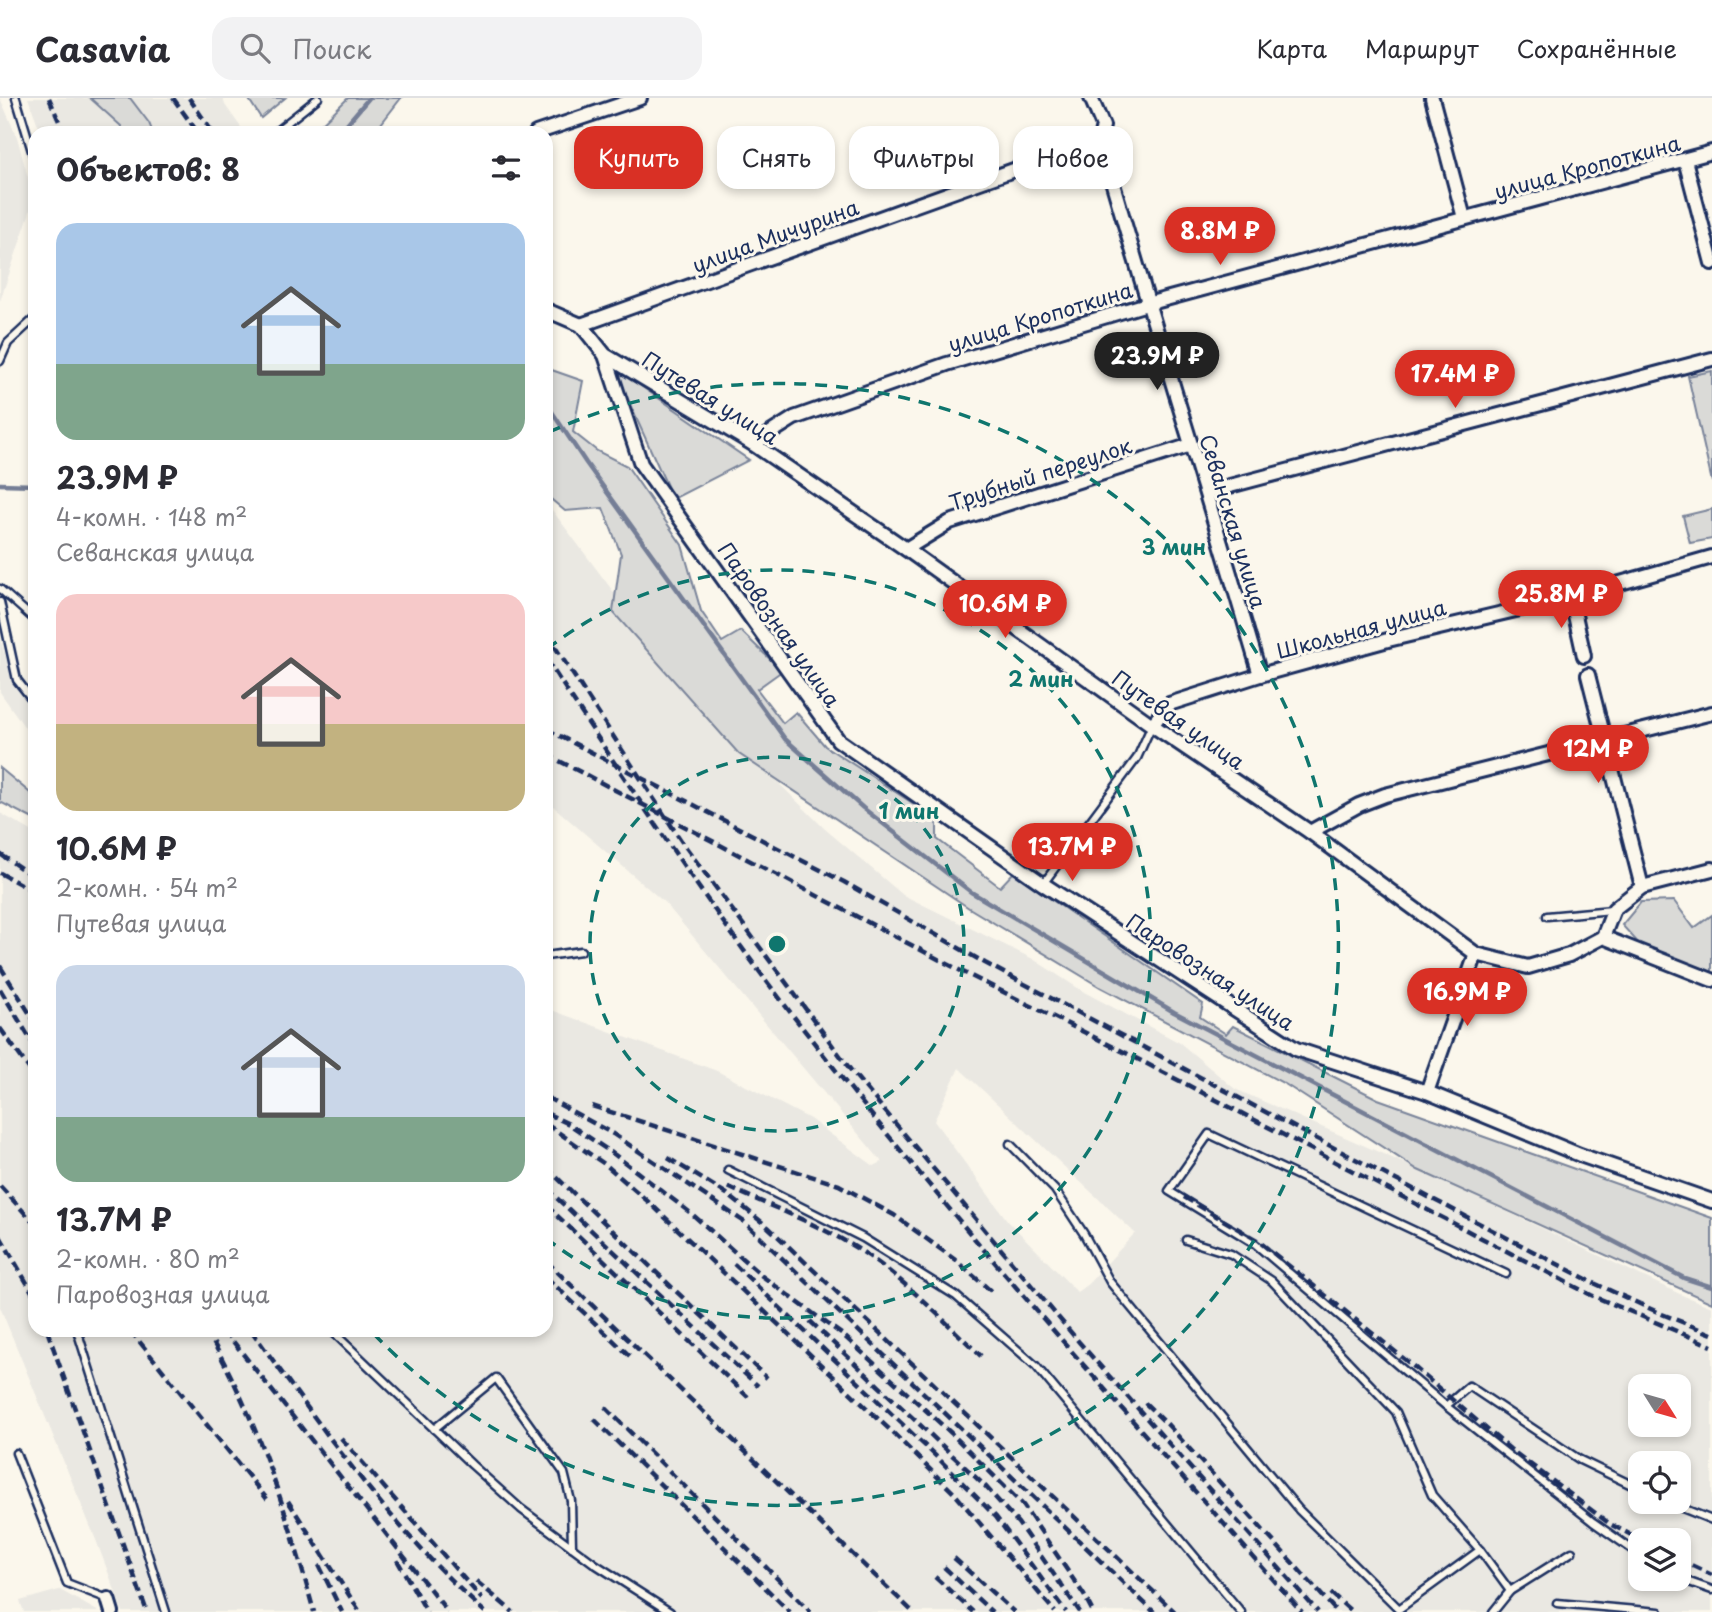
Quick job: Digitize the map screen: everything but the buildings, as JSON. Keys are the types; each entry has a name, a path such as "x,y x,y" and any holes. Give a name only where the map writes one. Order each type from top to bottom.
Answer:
{"street":[{"path":"553,127 640,98"},
{"name":"Севанская улица","path":"1091,98 1102,126"},
{"path":"1432,98 1464,218"},
{"name":"улица Кропоткина","path":"753,444 794,418 947,364 1147,304 1712,152"},
{"path":"1685,160 1712,263"},
{"name":"улица Мичурина","path":"581,325 1013,170"},
{"name":"Севанская улица","path":"1114,189 1260,675"},
{"name":"Путевая улица","path":"553,313 581,325 605,355 753,444 906,549 1152,725 1310,832 1476,954"},
{"name":"Паровозная улица","path":"605,355 641,464 838,740 1043,884 1296,1049 1427,1092 1580,1155 1712,1201"},
{"path":"1207,492 1712,359"},
{"name":"Трубный переулок","path":"906,549 950,522 1191,445"},
{"name":"Школьная улица","path":"1152,725 1169,704 1260,675 1388,640 1571,597 1712,557"},
{"path":"1571,597 1584,656"},
{"path":"1588,675 1642,887"},
{"path":"1310,832 1385,794 1604,742 1712,713"},
{"path":"1427,1092 1476,954 1528,967 1569,955 1603,937 1614,909 1642,887 1712,869"},
{"path":"1603,937 1712,980"}],"lane":[{"path":"16,98 28,138"},
{"path":"283,126 318,98"},
{"path":"0,362 8,343 28,324"},
{"path":"0,338 8,343"},
{"path":"0,589 28,614"},
{"path":"0,602 17,680 28,694"},
{"path":"1043,884 1137,758 1152,725"},
{"path":"1547,916 1614,909"},
{"path":"553,955 581,951"},
{"path":"1506,1274 1209,1133 1169,1191 1254,1242 1446,1406 1628,1547"},
{"path":"1010,1144 1055,1190 1110,1282 1299,1510 1399,1609 1480,1550"},
{"path":"728,1170 863,1238 956,1296 1036,1366 1241,1612"},
{"path":"1186,1240 1231,1254 1272,1281 1396,1412 1432,1494 1480,1550 1510,1591"},
{"path":"79,1337 166,1612"},
{"path":"338,1337 521,1509 670,1612"},
{"path":"434,1429 496,1378 565,1472 571,1501 572,1546"},
{"path":"1446,1406 1469,1386 1580,1460 1628,1483"},
{"path":"16,1453 67,1583 110,1606"},
{"path":"1691,1512 1712,1520"},
{"path":"1493,1612 1510,1591 1572,1552"},
{"path":"1691,1583 1712,1590"},
{"path":"1557,1603 1659,1612"}],"shaded area":[{"path":"0,98 17,137 28,178 28,218 0,301"},
{"path":"28,98 223,98 240,126 38,126"},
{"path":"90,98 130,98 150,126 121,126"},
{"path":"248,98 285,98 261,118"},
{"path":"348,98 401,98 379,126 319,126"},
{"path":"613,367 749,460 673,499"},
{"path":"553,370 583,381 573,432 597,451 627,466 682,545 701,611 722,642 741,631 782,671 757,689 783,723 796,712 825,746 937,819 937,839 1000,887 1013,873 1203,1004 1200,1017 1226,1034 1233,1026 1378,1099 1712,1218 1712,1303 1418,1170 1285,1084 1100,987 969,908 739,754 613,612 621,554 603,508 565,511 553,501"},
{"path":"1712,371 1712,482 1688,376"},
{"path":"1712,509 1712,539 1690,543 1683,516"},
{"path":"553,511 664,659 732,737 825,829 903,895 1033,959 1084,992 1180,1043 1235,1089 1415,1168 1712,1307 1712,1612 123,1612 0,1307 0,813 28,829 28,1337 553,1337 553,1011 717,1071 810,1119 874,1166 882,1162 665,903 553,806","holes":["959,1068 1135,1233 1088,1284 1077,1292 1007,1220 934,1121"]},
{"path":"0,639 11,672 28,695 28,732 0,692"},
{"path":"0,768 28,791 28,816 0,802"},
{"path":"1674,901 1694,928 1712,915 1712,972 1641,946 1622,925 1641,902"},
{"path":"59,1590 99,1612 24,1612 20,1601"}],"waterway":[{"path":"345,126 369,98"},
{"path":"553,414 785,739 863,808 971,892 1174,1012 1684,1278 1712,1287"},
{"path":"0,484 28,485"}],"railway":[{"path":"49,98 61,126"},
{"path":"173,98 193,126"},
{"path":"189,98 208,126"},
{"path":"553,644 682,842 853,1073 1079,1342 1318,1612"},
{"path":"553,670 712,907 834,1068 964,1227 1302,1612"},
{"path":"553,733 844,882 985,963 1596,1284 1712,1334"},
{"path":"553,758 1591,1295 1712,1346"},
{"path":"0,854 28,873"},
{"path":"0,873 28,888"},
{"path":"0,966 28,1011"},
{"path":"0,989 28,1035"},
{"path":"0,1028 28,1067"},
{"path":"553,1101 613,1134 743,1221 1154,1612"},
{"path":"592,1106 839,1185 894,1215 954,1259 992,1292"},
{"path":"553,1116 615,1155 692,1214 762,1276 844,1336 951,1433 1023,1505 1093,1612"},
{"path":"553,1129 606,1165 652,1205 891,1431 955,1494 1055,1612"},
{"path":"668,1158 727,1194 768,1227 1175,1612"},
{"path":"553,1174 767,1378"},
{"path":"0,1186 28,1216"},
{"path":"728,1187 805,1221 860,1250 904,1284 981,1356"},
{"path":"553,1195 758,1386"},
{"path":"1184,1197 1257,1240 1413,1366 1510,1449 1610,1524 1628,1533"},
{"path":"553,1212 748,1397"},
{"path":"0,1236 28,1285"},
{"path":"734,1264 940,1460 996,1517 1066,1612"},
{"path":"553,1268 913,1612"},
{"path":"553,1284 632,1358"},
{"path":"810,1321 986,1487 1018,1523 1080,1612"},
{"path":"49,1337 147,1612"},
{"path":"136,1337 267,1499"},
{"path":"210,1337 256,1432 314,1612"},
{"path":"230,1337 448,1612"},
{"path":"256,1337 332,1441 389,1513 419,1547 485,1612"},
{"path":"1145,1403 1337,1612"},
{"path":"605,1407 811,1612"},
{"path":"594,1419 790,1612"},
{"path":"341,1438 482,1599"},
{"path":"288,1501 360,1612"},
{"path":"954,1558 1014,1612"},
{"path":"397,1560 427,1612"},
{"path":"319,1565 342,1612"},
{"path":"1691,1565 1712,1575"},
{"path":"944,1567 992,1612"},
{"path":"935,1577 973,1612"},
{"path":"476,1581 513,1612"},
{"path":"1331,1593 1352,1612"}]}
